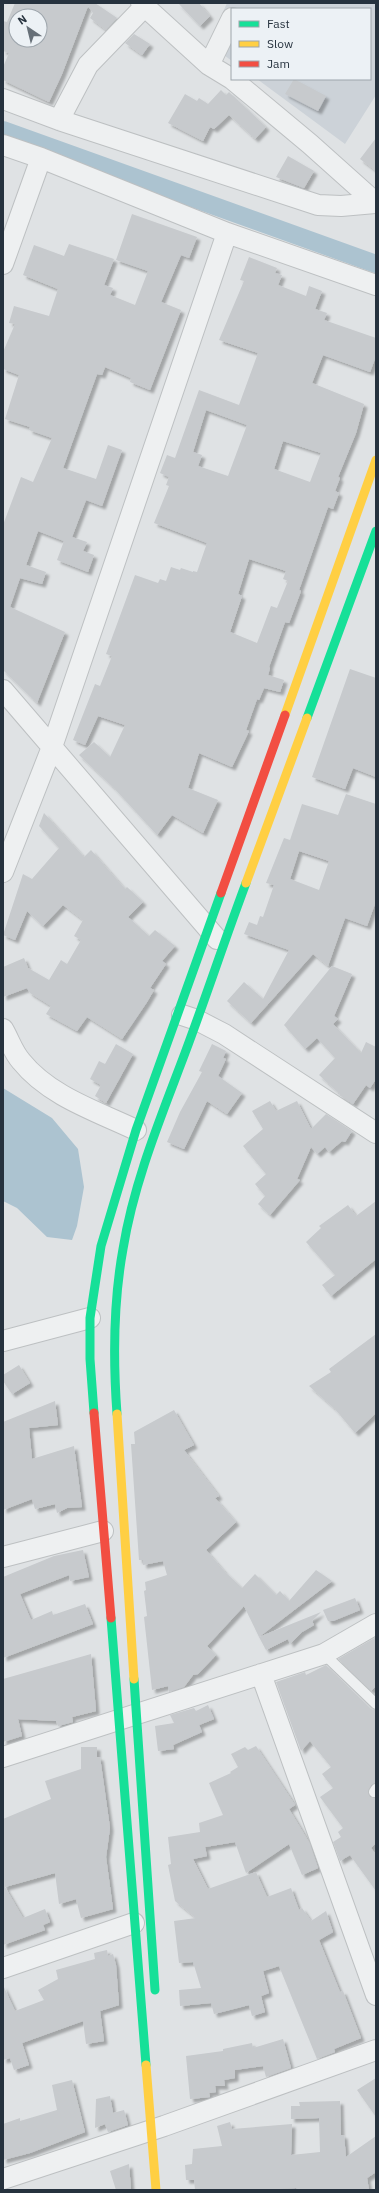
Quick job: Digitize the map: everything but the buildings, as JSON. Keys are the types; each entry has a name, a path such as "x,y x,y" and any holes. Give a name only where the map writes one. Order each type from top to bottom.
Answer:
{"street":[{"path":"59,120 88,65 143,4 209,65 231,78"},
{"path":"209,65 231,20"},
{"path":"233,80 376,203"},
{"path":"3,99 59,120 318,205 341,206 376,203"},
{"path":"3,145 41,158 227,233 376,285"},
{"path":"3,264 41,158"},
{"path":"3,872 52,747 227,233"},
{"path":"156,1999 127,1717 103,1531 90,1373 90,1318 95,1283 112,1206 136,1130 376,460"},
{"path":"156,2190 161,2126 134,1922 114,1376 113,1337 117,1290 130,1214 141,1174 223,945 376,531"},
{"path":"3,690 223,945"},
{"path":"178,1014 197,1020 287,1073 376,1133"},
{"path":"3,1029 20,1060 39,1080 61,1095 136,1130"},
{"path":"3,1341 90,1318"},
{"path":"3,1557 103,1531"},
{"path":"3,1757 324,1654 372,1627"},
{"path":"261,1674 376,1995"},
{"path":"3,1968 134,1922"},
{"path":"3,2179 161,2126 376,2050"}],"lane":[{"path":"324,1654 376,1704"}],"shaded area":[{"path":"227,3 376,3 376,95 345,144 258,80 371,80 371,8 231,8 231,60 209,44"}],"water":[{"path":"3,1088 52,1118 78,1149 84,1187 77,1226 72,1240 47,1237 17,1208 3,1201"}],"waterway":[{"path":"3,130 376,264"}],"traffic: fast":[{"path":"307,718 376,531"},
{"path":"117,1414 115,1373 117,1290 123,1249 134,1199 149,1150 246,883"},
{"path":"94,1413 90,1359 90,1318 101,1246 136,1130 221,893"},
{"path":"111,1618 146,2065"},
{"path":"134,1679 155,1990"}],"traffic: slow":[{"path":"285,715 376,460"},
{"path":"246,883 307,718"},
{"path":"117,1414 134,1679"},
{"path":"146,2065 156,2190"}],"traffic: jam":[{"path":"221,893 285,715"},
{"path":"94,1413 111,1618"}]}
